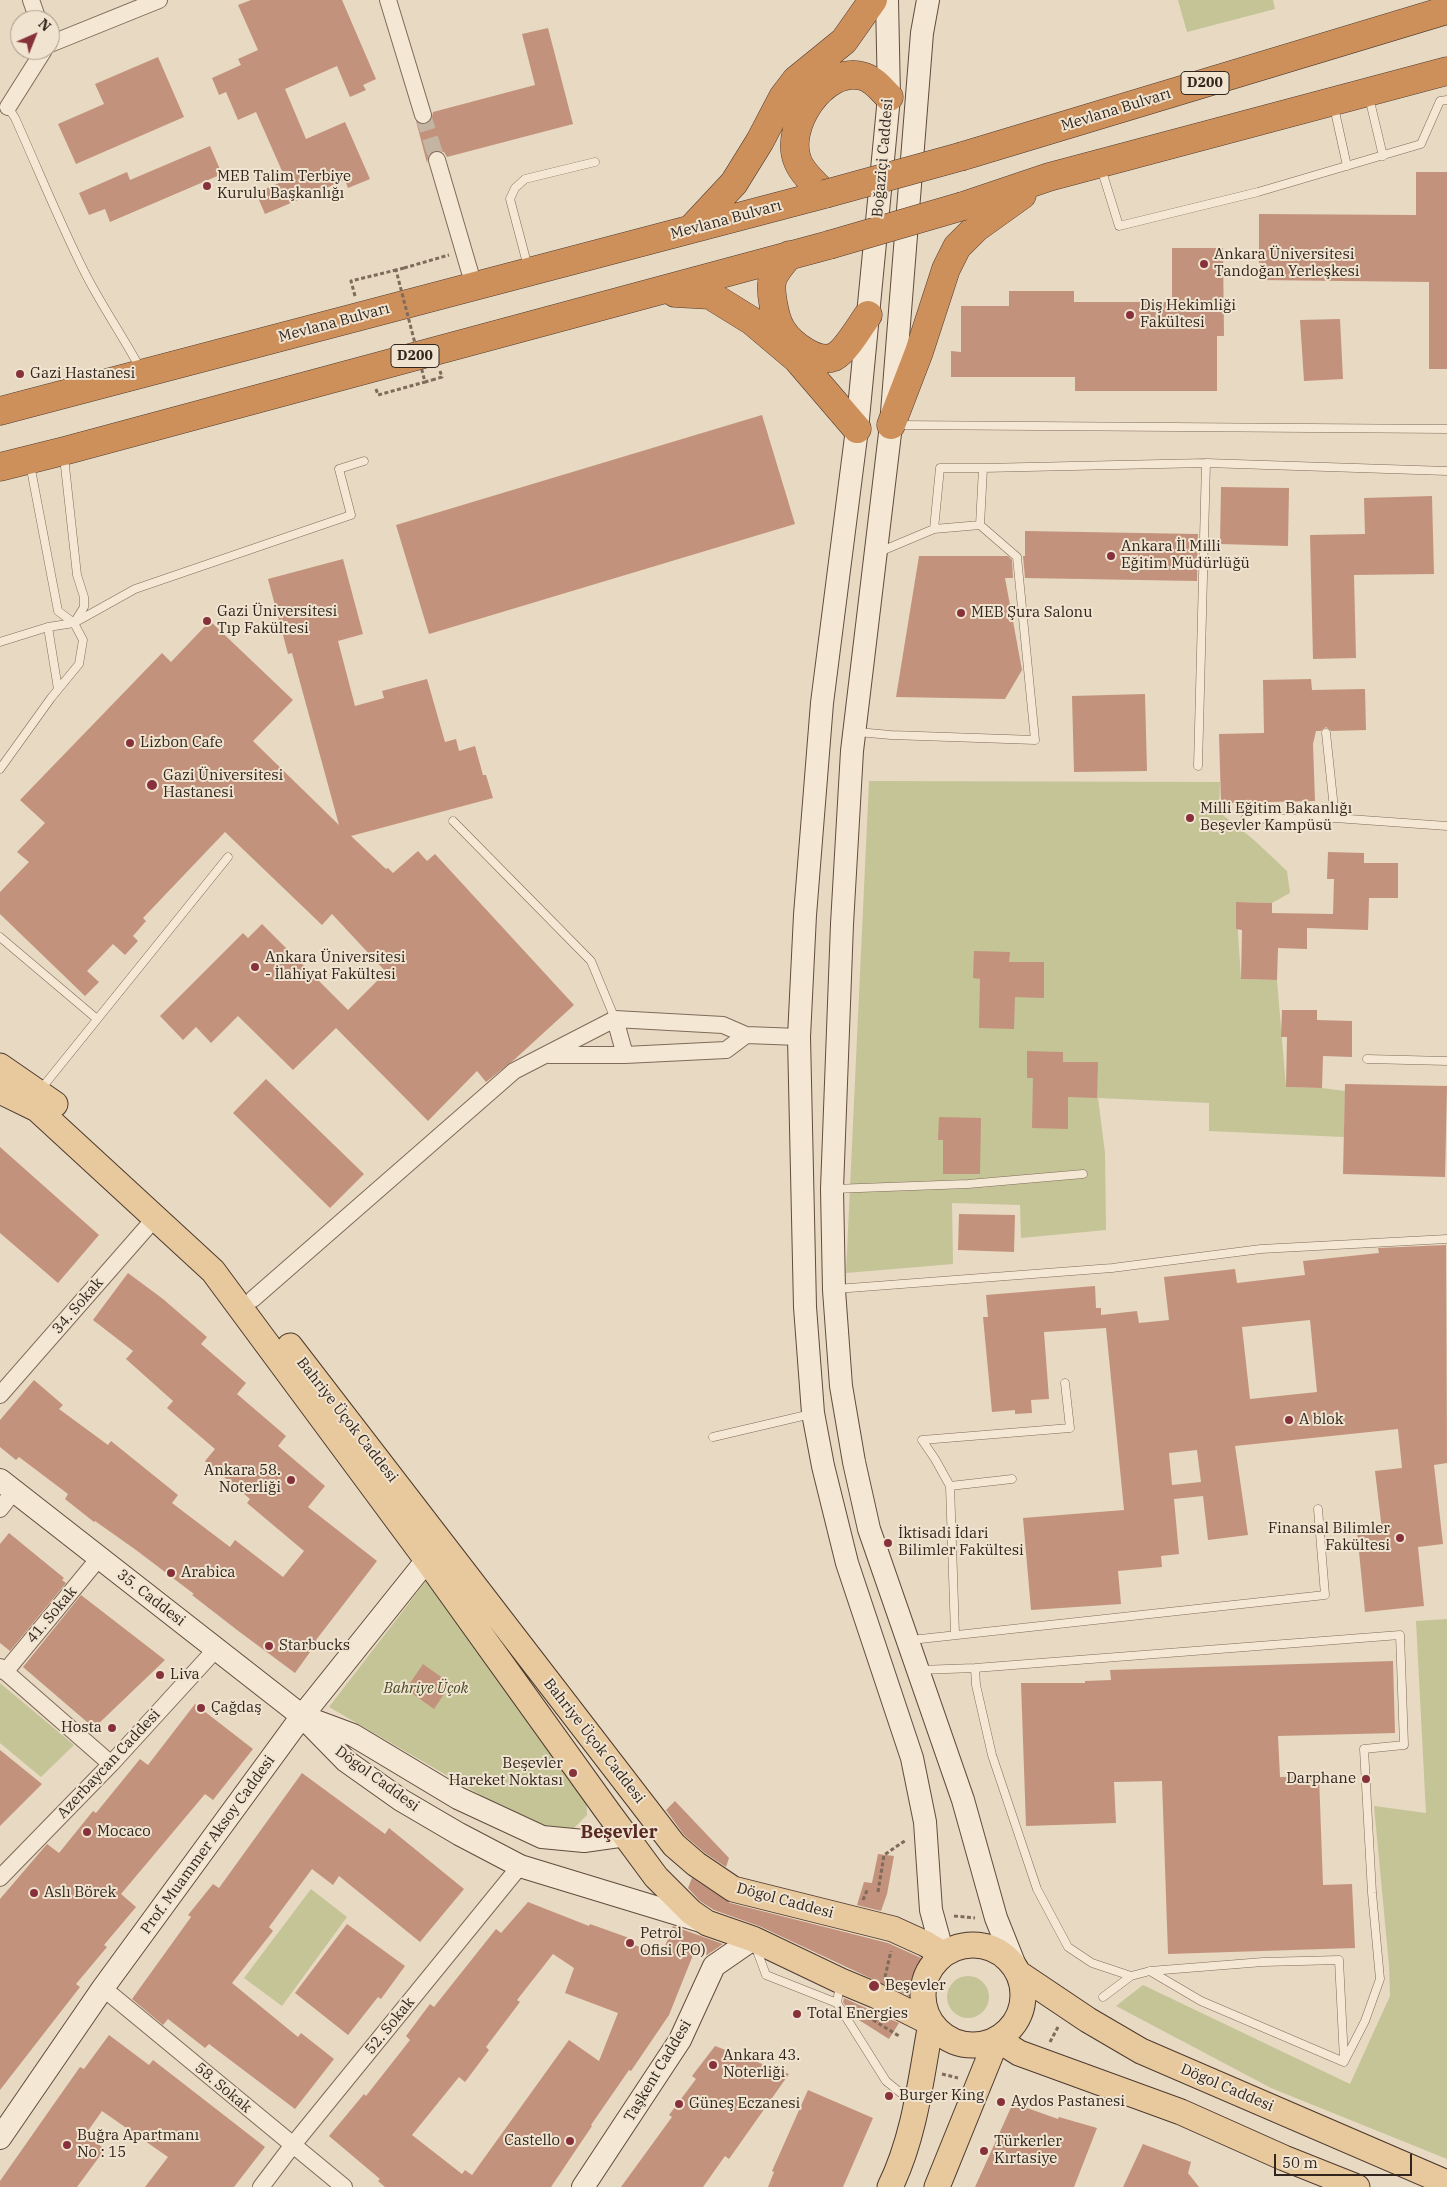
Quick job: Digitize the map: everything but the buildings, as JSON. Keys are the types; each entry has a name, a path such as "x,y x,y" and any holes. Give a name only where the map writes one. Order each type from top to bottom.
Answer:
{"highway":[{"path":"692,228 734,183 760,142 783,97 796,80 844,41 873,0"},
{"name":"Mevlana Bulvarı","path":"0,411 963,156 1447,10"},
{"name":"D200","path":"0,467 64,452 789,256 963,206 1048,177 1447,71"},
{"path":"825,194 798,162 795,130 806,110 828,82 846,76 862,76 876,83 889,97"},
{"path":"891,425 919,352 946,269 957,247 976,228 1048,177"},
{"path":"789,256 773,278 773,304 782,330 803,350 824,358 833,357 842,352 868,315"},
{"path":"654,292 710,295 752,321 797,359 857,429"}],"main road":[{"name":"Boğaziçi Caddesi","path":"886,0 889,97 857,429 822,703 805,914 799,1037 805,1308 812,1414 823,1466 847,1563 912,1758 925,1822 931,1910 943,1954"},
{"name":"Boğaziçi Caddesi","path":"928,0 922,33 900,291 891,425 854,731 842,924 832,1189 834,1290 842,1386 854,1462 869,1529 963,1800 996,1918 1018,1973"},
{"name":"Bahriye Üçok Caddesi","path":"0,1066 58,1106 226,1266 652,1815"},
{"name":"Bahriye Üçok Caddesi","path":"0,1091 36,1109 213,1271 427,1560 555,1741 626,1835"},
{"name":"35. Caddesi","path":"7,1486 302,1716"},
{"name":"Prof. Muammer Aksoy Caddesi","path":"0,2138 103,1988 302,1716 427,1560"},
{"name":"Dögol Caddesi","path":"302,1716 352,1735 458,1798 542,1837 584,1841 626,1835 652,1815 674,1845 696,1864 733,1889 893,1928 943,1954"},
{"name":"Dögol Caddesi","path":"302,1716 346,1761 402,1800 459,1834 520,1866 754,1939 839,1992 877,1996 931,2023"},
{"name":"Dögol Caddesi","path":"626,1835 662,1882 691,1912 707,1923"},
{"name":"Taşkent Caddesi","path":"584,2187 680,2040 714,1966 754,1939"},
{"path":"970,1945 984,1946 996,1951 1018,1973 1023,1989 1022,2006 1015,2022 1005,2035 997,2039 972,2045 956,2043 942,2035 931,2023 924,2009 925,1979 933,1964 943,1954 957,1948 970,1945"},
{"name":"Dögol Caddesi","path":"1018,1973 1088,2020 1141,2051 1447,2183"},
{"path":"890,2187 907,2144 917,2106 931,2023"},
{"path":"937,2187 968,2089 978,2085 997,2039"},
{"path":"997,2039 1019,2053 1181,2112 1317,2179 1357,2187"}],"street":[{"path":"60,40 159,0"},
{"path":"388,0 423,115"},
{"path":"8,107 38,60"},
{"path":"436,160 474,286"},
{"path":"253,1299 514,1071 615,1019 723,1026 746,1035 799,1037"},
{"path":"615,1019 625,1055"},
{"path":"545,1054 625,1055 726,1050 746,1035"},
{"name":"34. Sokak","path":"0,1395 155,1218"},
{"path":"0,1509 7,1486"},
{"name":"41. Sokak","path":"2,1670 99,1558"},
{"name":"Azerbaycan Caddesi","path":"0,1878 111,1764 216,1649"},
{"path":"2,1670 111,1764"},
{"name":"52. Sokak","path":"261,2187 292,2146 520,1866"},
{"name":"58. Sokak","path":"103,1988 344,2187"}],"lane":[{"path":"1368,93 1383,156"},
{"path":"1100,163 1119,226 1258,192 1421,144 1440,101 1447,100"},
{"path":"1332,102 1347,166"},
{"path":"8,107 15,118 84,271 105,311 128,346 143,374"},
{"path":"530,271 510,199 515,188 525,179 595,162"},
{"path":"891,425 1447,429"},
{"path":"64,452 76,575 84,598 84,607 74,623"},
{"path":"0,769 58,689 80,664 83,640 74,623 58,611 29,459"},
{"path":"0,642 48,627 74,623 135,589 351,515 339,469 364,461"},
{"path":"934,529 940,468 1206,463 1447,471"},
{"path":"1198,766 1206,463"},
{"path":"980,525 983,468"},
{"path":"854,731 891,735 1035,740 1017,557 980,525 934,529 887,547 876,554"},
{"path":"48,627 58,689"},
{"path":"1326,733 1334,818"},
{"path":"1244,819 1334,818 1447,826"},
{"path":"453,821 592,961 615,1019"},
{"path":"38,1092 228,857"},
{"path":"0,937 97,1019"},
{"path":"1367,1059 1447,1062"},
{"path":"832,1189 968,1184 1083,1174"},
{"path":"834,1290 1112,1268 1261,1249 1447,1239"},
{"path":"955,1634 950,1486 922,1440 1070,1428 1065,1383"},
{"path":"713,1437 812,1414"},
{"path":"950,1486 1012,1479"},
{"path":"909,1640 1325,1595 1318,1509"},
{"path":"918,1670 975,1668 1400,1635 1404,1745 1364,1749 1372,1893 1380,1980 1365,2021 1344,2062"},
{"path":"975,1668 976,1685 992,1755 1037,1889 1068,1947 1092,1963 1131,1976"},
{"path":"1103,1997 1131,1976 1150,1971 1263,1962 1339,1960 1344,2062"},
{"path":"1150,1971 1201,2000 1344,2062"},
{"path":"839,1992 886,2081 917,2106"}],"path":[{"path":"363,278 463,250"},
{"path":"396,270 425,382"},
{"path":"388,392 432,380"},
{"path":"878,1892 884,1855"},
{"path":"950,1916 979,1918"},
{"path":"884,1982 892,1951"},
{"path":"869,2018 899,2036"},
{"path":"1047,2047 1058,2027"},
{"path":"933,2072 968,2089"}],"green space":[{"path":"1178,0 1273,0 1275,9 1187,32"},
{"path":"869,781 1220,782 1219,812 1254,840 1287,871 1290,893 1272,903 1236,902 1241,979 1277,980 1286,1087 1345,1091 1344,1137 1209,1131 1209,1103 1098,1098 1105,1153 1106,1230 1021,1238 1020,1205 952,1203 953,1264 846,1273"},
{"name":"Bahriye Üçok","path":"426,1581 586,1795 587,1815 573,1829 557,1831 522,1819 329,1707"},
{"path":"1447,1619 1447,2159 1271,2088 1116,2006 1143,1985 1350,2084 1390,1996 1389,1965 1374,1806 1426,1813 1416,1621"},
{"path":"0,1683 74,1745 41,1777 0,1743"},
{"path":"311,1889 347,1917 282,2006 244,1978"},
{"path":"972,1976 980,1979 986,1985 989,1997 986,2009 980,2015 964,2018 956,2015 950,2009 947,1993 950,1985 956,1979"}],"tunnel":[{"path":"423,115 437,160"}],"place":[{"name":"MEB Talim Terbiye Kurulu Başkanlığı","path":"207,186"},
{"name":"Ankara Üniversitesi Tandoğan Yerleşkesi","path":"1204,264"},
{"name":"Diş Hekimliği Fakültesi","path":"1130,315"},
{"name":"Gazi Hastanesi","path":"20,374"},
{"name":"Ankara İl Milli Eğitim Müdürlüğü","path":"1111,556"},
{"name":"MEB Şura Salonu","path":"961,613"},
{"name":"Gazi Üniversitesi Tıp Fakültesi","path":"207,621"},
{"name":"Lizbon Cafe","path":"130,743"},
{"name":"Gazi Üniversitesi Hastanesi","path":"152,785"},
{"name":"Milli Eğitim Bakanlığı Beşevler Kampüsü","path":"1190,818"},
{"name":"Ankara Üniversitesi - İlahiyat Fakültesi","path":"255,967"},
{"name":"A blok","path":"1289,1420"},
{"name":"Ankara 58. Noterliği","path":"291,1480"},
{"name":"Finansal Bilimler Fakültesi","path":"1400,1538"},
{"name":"İktisadi İdari Bilimler Fakültesi","path":"888,1543"},
{"name":"Arabica","path":"171,1573"},
{"name":"Starbucks","path":"269,1646"},
{"name":"Liva","path":"160,1675"},
{"name":"Çağdaş","path":"201,1708"},
{"name":"Hosta","path":"112,1728"},
{"name":"Beşevler Hareket Noktası","path":"573,1773"},
{"name":"Darphane","path":"1366,1779"},
{"name":"Mocaco","path":"87,1832"},
{"name":"Aslı Börek","path":"34,1893"},
{"name":"Petrol Ofisi (PO)","path":"630,1943"},
{"name":"Beşevler","path":"874,1986"},
{"name":"Total Energies","path":"797,2014"},
{"name":"Ankara 43. Noterliği","path":"713,2065"},
{"name":"Burger King","path":"889,2096"},
{"name":"Aydos Pastanesi","path":"1001,2102"},
{"name":"Güneş Eczanesi","path":"679,2104"},
{"name":"Castello","path":"570,2141"},
{"name":"Buğra Apartmanı No : 15","path":"67,2145"},
{"name":"Türkerler Kırtasiye","path":"984,2151"}],"district":[{"name":"Beşevler","path":"619,1833"}]}
